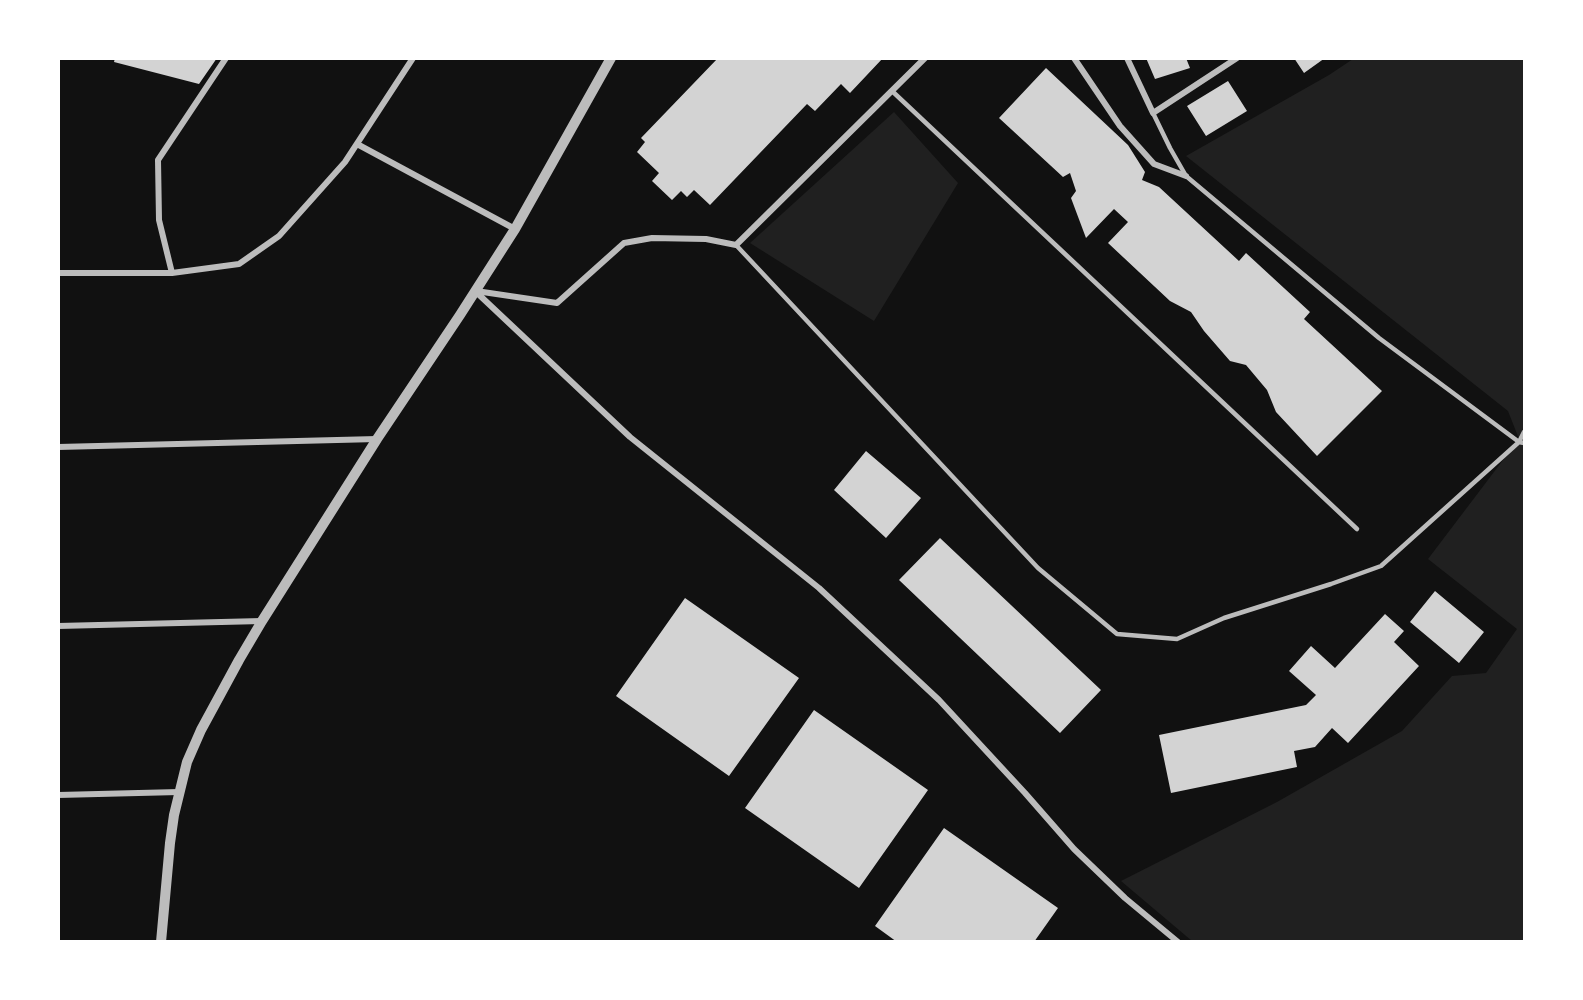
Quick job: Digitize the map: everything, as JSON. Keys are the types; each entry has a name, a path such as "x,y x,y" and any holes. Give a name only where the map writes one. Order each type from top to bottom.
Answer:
{"street":[{"path":"172,273 159,220 158,160 226,58"},
{"path":"58,273 172,273 239,264 279,236 345,162 413,58"},
{"path":"161,942 170,843 179,792 201,730 262,621 377,439 515,229 610,58"},
{"path":"475,291 557,303 624,243 652,237 706,239 736,245 925,58"},
{"path":"1074,58 1120,126 1154,164 1186,176"},
{"path":"1127,58 1153,113 1237,58"},
{"path":"357,144 515,229"},
{"path":"475,291 630,437 819,588 939,700 1074,849 1125,898 1178,942"},
{"path":"58,447 377,439"},
{"path":"58,626 262,621"},
{"path":"58,795 179,792"}],"lane":[{"path":"892,91 1357,529"},
{"path":"1153,113 1186,176 1378,338 1522,442"},
{"path":"736,245 1038,568 1117,634 1177,639 1224,618 1381,566 1522,442 1524,432"}],"shaded area":[{"path":"1353,59 1524,59 1524,941 1192,941 1121,881 1277,802 1402,731 1452,676 1486,673 1517,629 1428,559 1519,439 1508,411 1186,156"},
{"path":"894,112 958,183 874,321 750,243"}],"building":[{"path":"115,58 217,58 199,84 114,62"},
{"path":"718,58 883,58 850,93 841,84 815,111 807,104 710,205 694,190 687,197 681,191 672,200 652,181 659,173 637,152 645,142 641,138"},
{"path":"1146,58 1186,58 1190,68 1155,79"},
{"path":"1294,58 1325,58 1304,73"},
{"path":"1046,68 1128,145 1145,172 1142,180 1159,187 1239,261 1246,253 1310,312 1304,319 1382,391 1317,456 1276,412 1267,390 1246,365 1230,361 1191,312 1170,301 1108,243 1128,222 1114,209 1086,238 1071,198 1076,191 1070,173 1063,177 999,118"},
{"path":"1228,81 1247,111 1206,136 1187,106"},
{"path":"866,451 921,498 886,538 834,490"},
{"path":"940,538 1101,690 1060,733 899,580"},
{"path":"1435,591 1484,632 1459,663 1410,622"},
{"path":"685,598 799,678 729,776 616,696"},
{"path":"1385,614 1404,631 1394,642 1419,666 1348,743 1332,728 1315,747 1294,751 1297,767 1171,793 1159,735 1306,705 1316,695 1289,671 1311,646 1335,668"},
{"path":"814,710 928,790 859,888 745,808"},
{"path":"944,828 1058,908 1034,942 897,942 875,926"}]}
